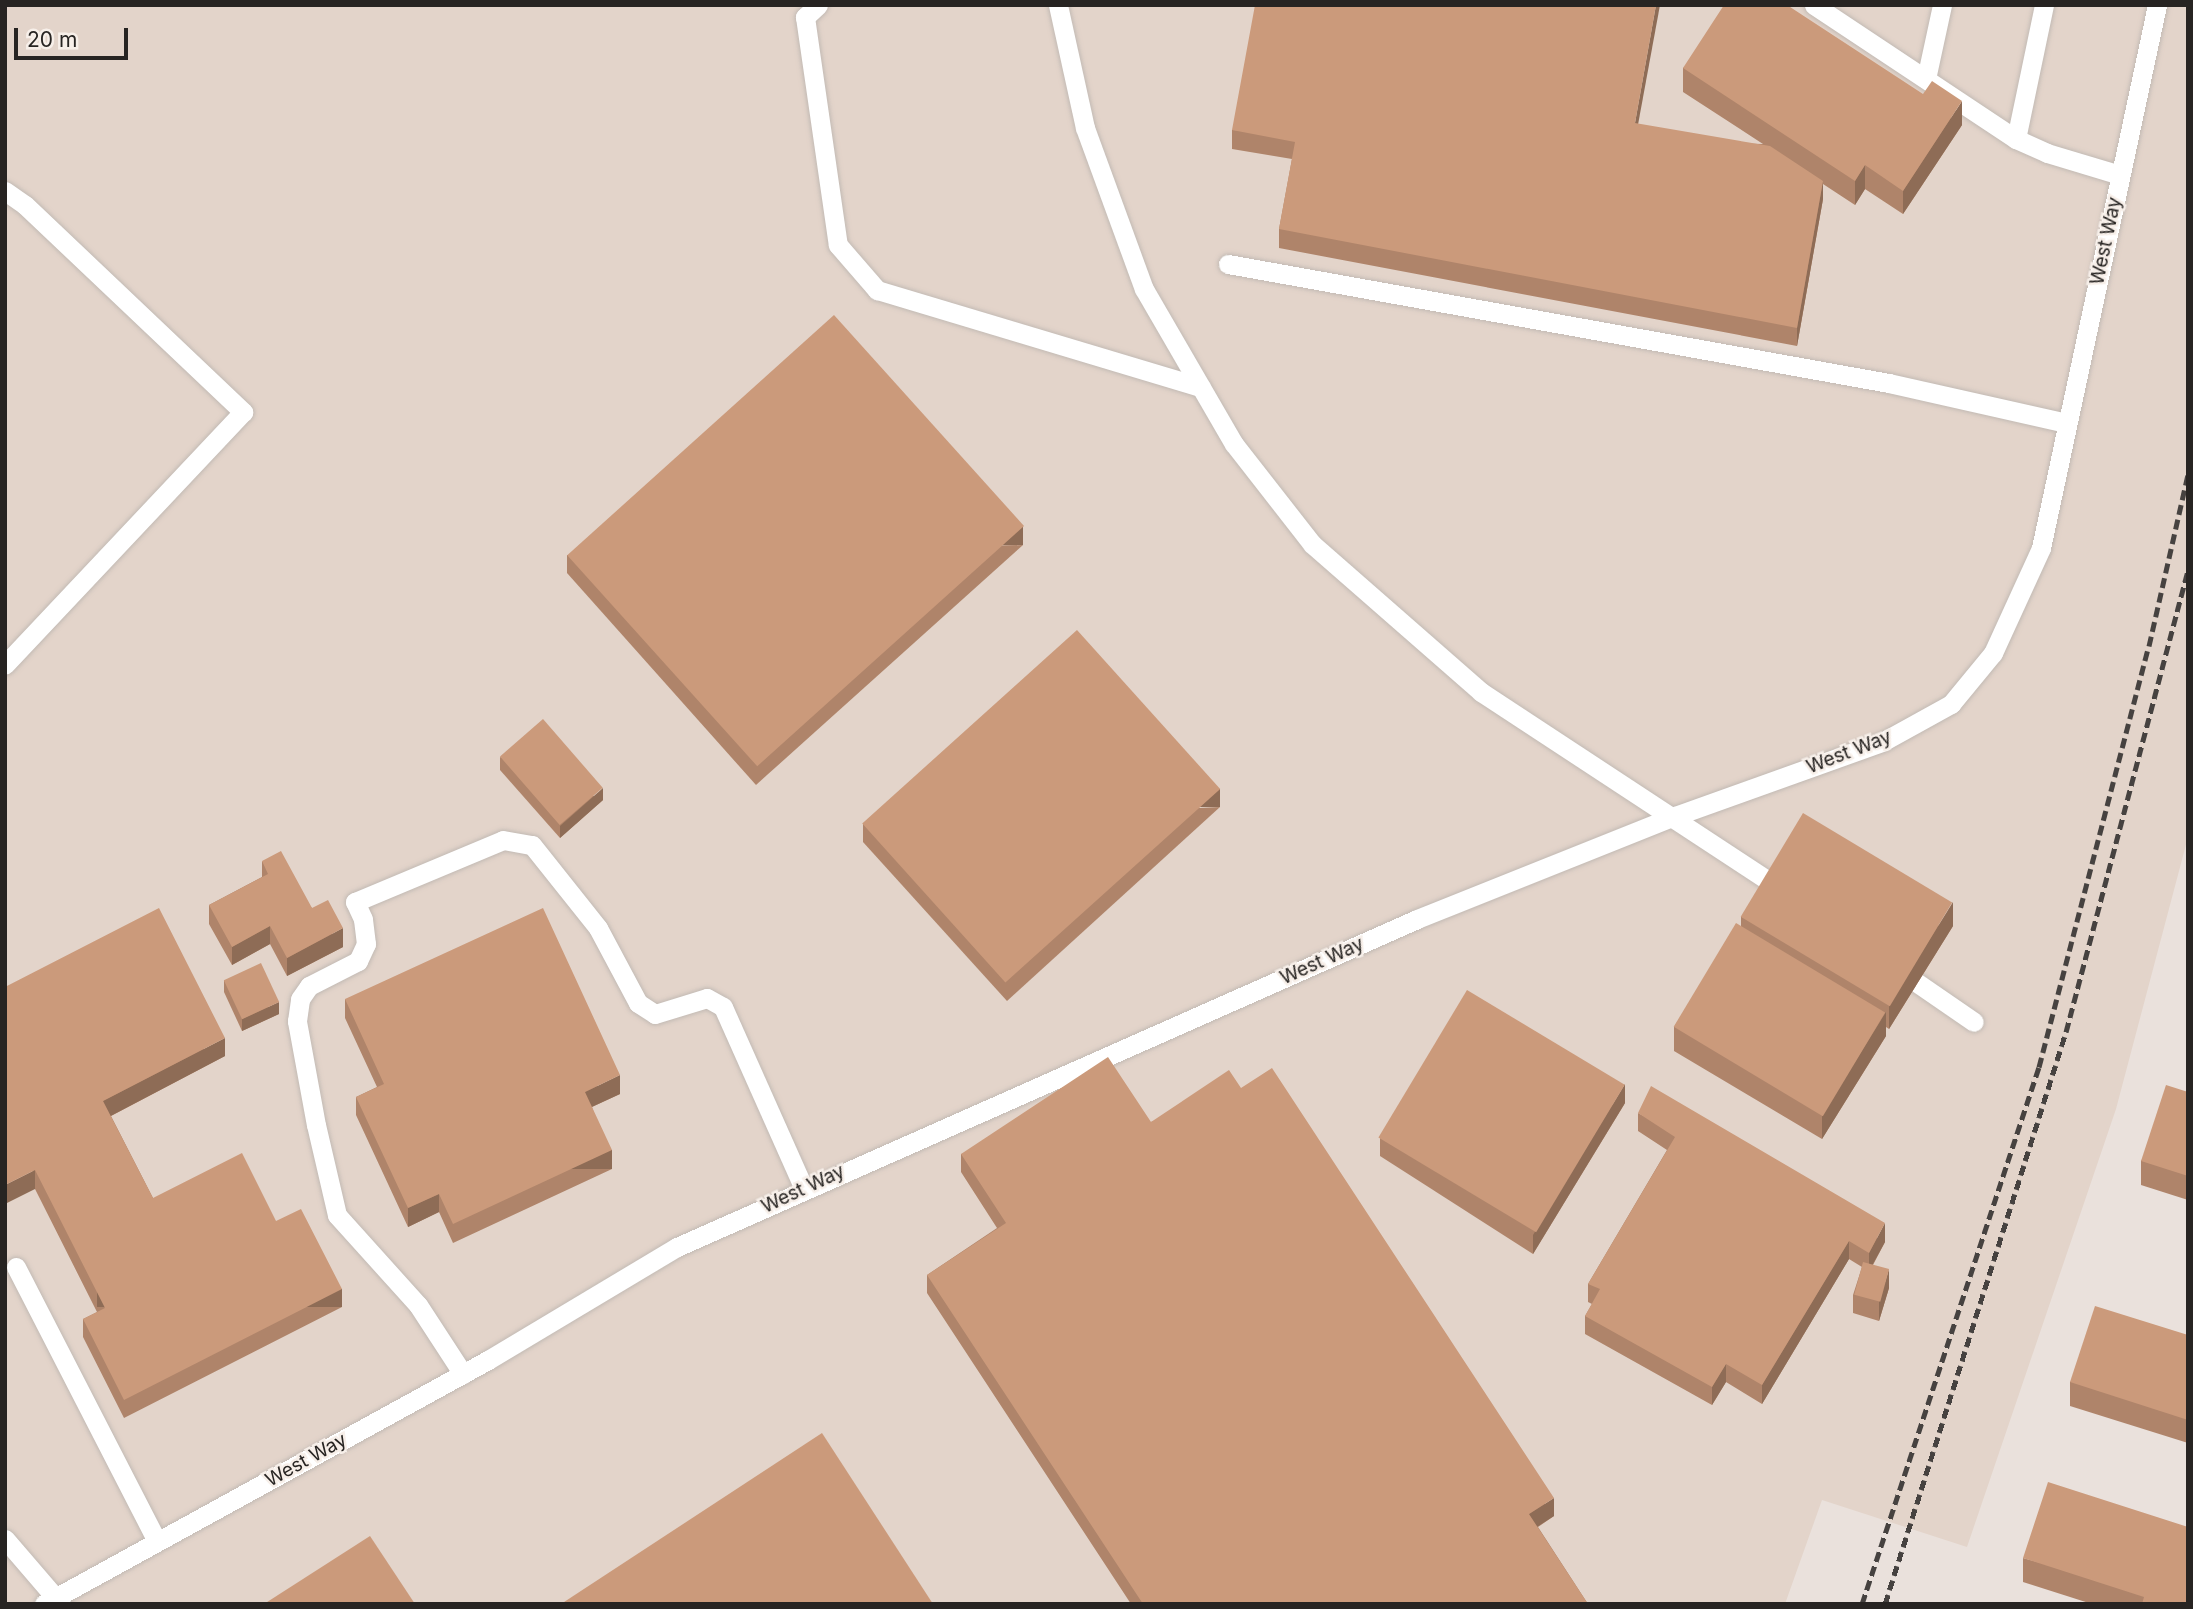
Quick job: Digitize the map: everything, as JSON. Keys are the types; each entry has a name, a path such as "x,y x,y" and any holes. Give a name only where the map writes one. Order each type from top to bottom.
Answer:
{"lane":[{"path":"818,5 805,16 838,245 877,290 1201,387"},
{"path":"1058,5 1085,128 1140,277 1234,444 1311,544 1481,692 1675,816 1801,903"},
{"path":"1814,5 2016,139 2048,153 2120,175"},
{"path":"1926,79 1942,5"},
{"path":"2016,139 2044,5"},
{"name":"West Way","path":"54,1601 157,1541 463,1374 677,1247 1417,919 1675,816 1884,741 1951,705 1993,653 2041,548 2157,5"},
{"path":"5,191 25,205 243,412 5,665"},
{"path":"1228,264 1889,383 2066,423"},
{"path":"463,1374 418,1305 337,1215 316,1125 297,1021 300,999 309,986 358,961 366,944 363,919 355,902 503,840 532,845 597,928 638,1003 655,1014 707,998 723,1007 804,1189"},
{"path":"1882,959 1974,1022"},
{"path":"16,1267 157,1541"},
{"path":"5,1539 54,1601"}],"shaded area":[{"path":"5,5 2188,5 2188,837 2116,1109 1967,1547 1822,1500 1785,1604 5,1604"}],"building":[{"path":"1255,5 1656,5 1635,123 1770,146 1823,181 1797,328 1279,229 1295,142 1232,130"},
{"path":"1724,5 1787,5 1923,94 1932,81 1962,101 1903,191 1865,165 1855,181 1683,68"},
{"path":"834,315 1024,526 757,766 567,555"},
{"path":"1077,630 1220,789 1005,982 862,823"},
{"path":"543,719 603,788 560,825 500,756"},
{"path":"1803,813 1952,903 1890,1006 1741,917"},
{"path":"281,851 312,908 328,900 343,928 287,958 270,926 232,947 209,905 268,874 262,861"},
{"path":"159,908 225,1038 103,1101 153,1198 242,1153 276,1221 301,1209 342,1289 124,1400 83,1319 105,1308 35,1170 5,1185 5,987"},
{"path":"543,908 620,1075 585,1092 612,1150 453,1224 439,1194 408,1208 356,1097 384,1084 345,999"},
{"path":"1736,923 1885,1013 1823,1116 1674,1027"},
{"path":"261,963 279,1002 242,1019 224,980"},
{"path":"1467,990 1625,1085 1536,1232 1378,1137"},
{"path":"1108,1057 1151,1122 1229,1070 1241,1088 1272,1068 1554,1498 1529,1514 1588,1604 1143,1604 927,1275 1006,1223 961,1154"},
{"path":"2166,1085 2188,1092 2188,1176 2141,1161"},
{"path":"1651,1086 1885,1223 1869,1253 1849,1241 1762,1385 1726,1364 1712,1387 1585,1316 1600,1289 1588,1284 1675,1137 1638,1113"},
{"path":"1863,1262 1889,1269 1880,1302 1854,1295"},
{"path":"2095,1306 2188,1335 2188,1420 2070,1382"},
{"path":"822,1433 933,1604 561,1604"},
{"path":"2048,1482 2188,1527 2188,1604 2142,1604 2144,1597 2023,1558"},
{"path":"370,1536 415,1604 264,1604"}],"railway":[{"path":"1862,1604 2039,1067 2149,646 2188,475"},
{"path":"1885,1604 2066,1032 2188,569"}]}
